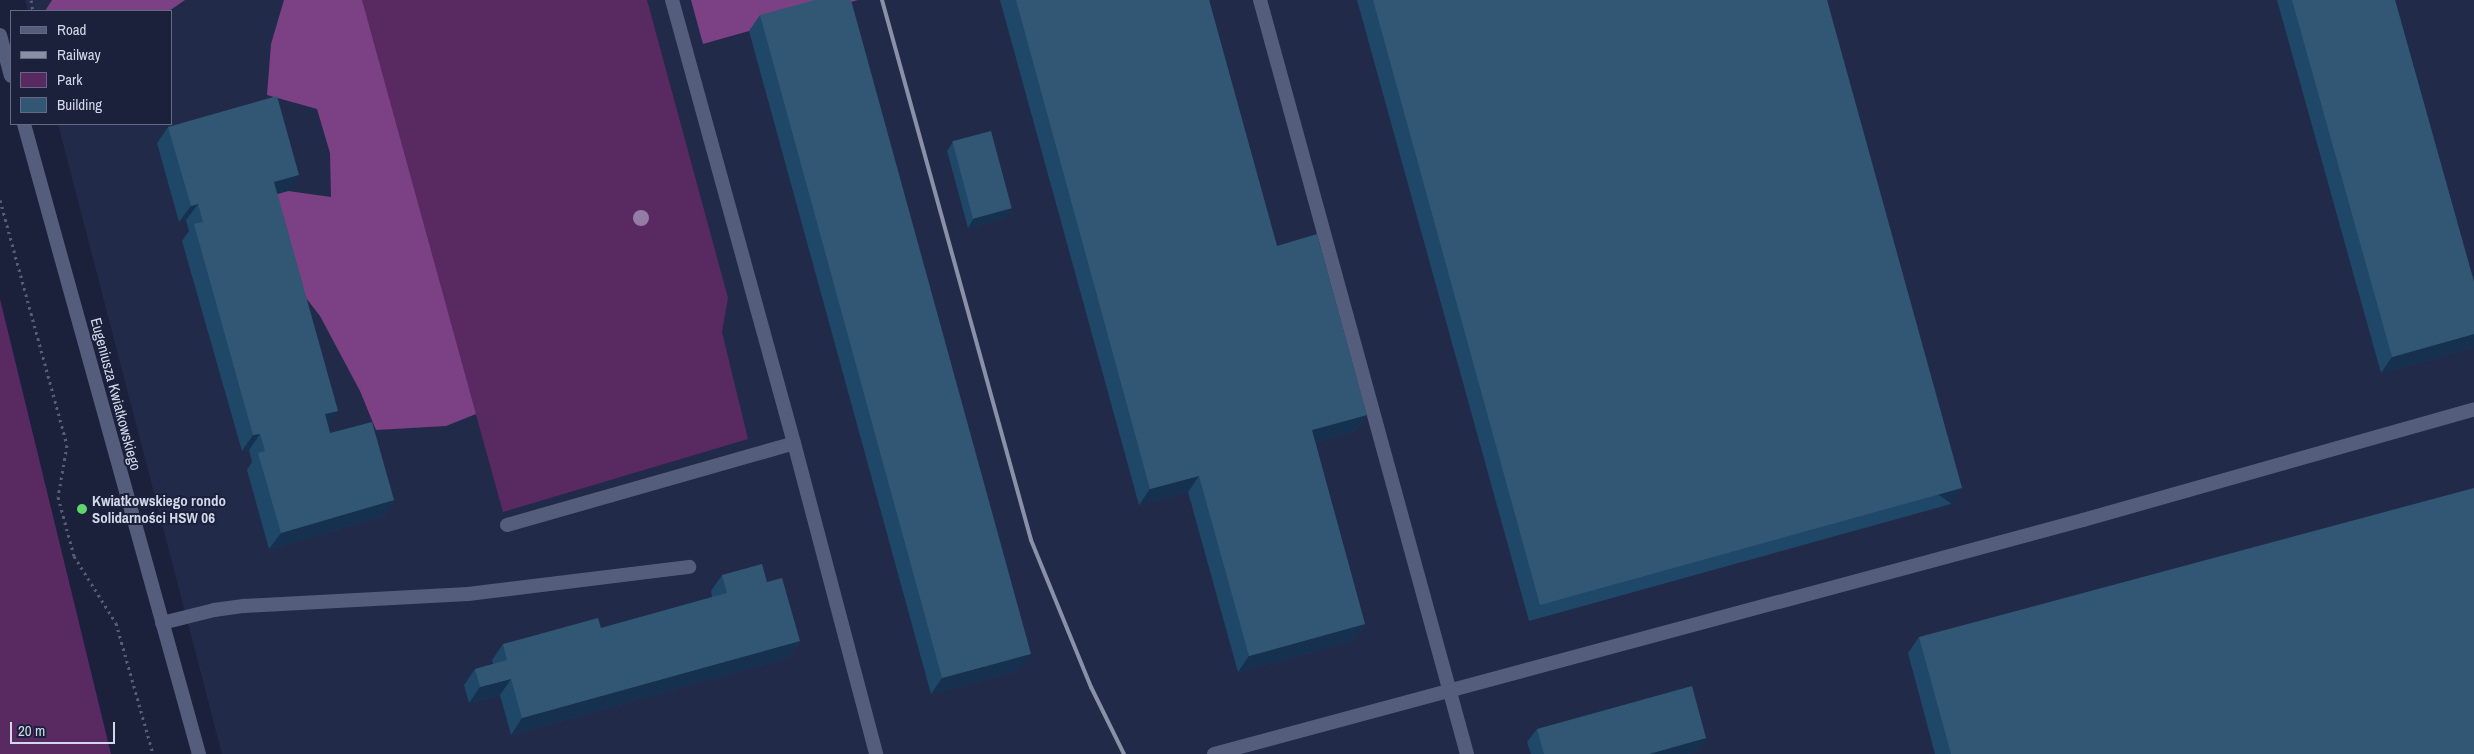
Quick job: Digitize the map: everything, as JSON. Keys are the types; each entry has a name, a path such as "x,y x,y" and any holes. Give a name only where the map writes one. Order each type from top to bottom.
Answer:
{"street":[{"path":"672,0 794,443 876,754"},
{"path":"1260,0 1451,690 1467,754"},
{"path":"0,35 10,72"},
{"name":"Eugeniusza Kwiatkowskiego","path":"24,125 192,731 200,754"},
{"path":"1214,754 2074,522 2474,409"},
{"path":"507,525 794,443"},
{"path":"162,623 244,606 468,594 689,567"},
{"name":"Eugeniusza Kwiatkowskiego","path":"192,731 194,754"}],"path":[{"path":"0,200 67,445 58,496 71,547 116,623 152,754"}],"shaded area":[{"path":"25,0 2474,0 2474,754 222,754 58,125 172,125 172,10 28,10"},
{"path":"52,0 185,0 170,10 46,10"},
{"path":"284,0 362,0 476,414 446,426 376,430 360,391 320,316 282,267 262,198 288,191 331,197 330,153 317,109 267,95 271,44"},
{"path":"691,0 858,0 703,44"}],"green space":[{"path":"361,0 647,0 728,298 722,332 748,439 503,512"},
{"path":"0,299 111,754 0,754"}],"building":[{"path":"815,0 851,0 1031,654 942,678 760,15"},
{"path":"1016,0 1209,0 1277,246 1317,234 1367,415 1312,430 1365,624 1249,656 1199,476 1150,489"},
{"path":"1373,0 1827,0 1962,488 1540,605"},
{"path":"2292,0 2395,0 2474,282 2474,334 2392,357"},
{"path":"277,96 299,175 274,182 338,411 325,414 330,433 372,422 394,500 281,533 258,453 265,451 260,434 253,435 194,224 203,222 198,204 191,206 168,127"},
{"path":"991,131 1012,208 973,219 952,141"},
{"path":"2474,488 2474,754 1951,754 1919,637"},
{"path":"762,564 767,582 782,578 800,641 522,718 511,679 480,687 475,669 507,660 503,644 598,618 601,628 727,593 722,575"},
{"path":"1692,686 1706,738 1649,754 1544,754 1537,729"}],"railway":[{"path":"882,0 1031,540 1091,687 1124,754"}],"place":[{"name":"Kwiatkowskiego rondo Solidarności HSW 06","path":"82,509"}]}
